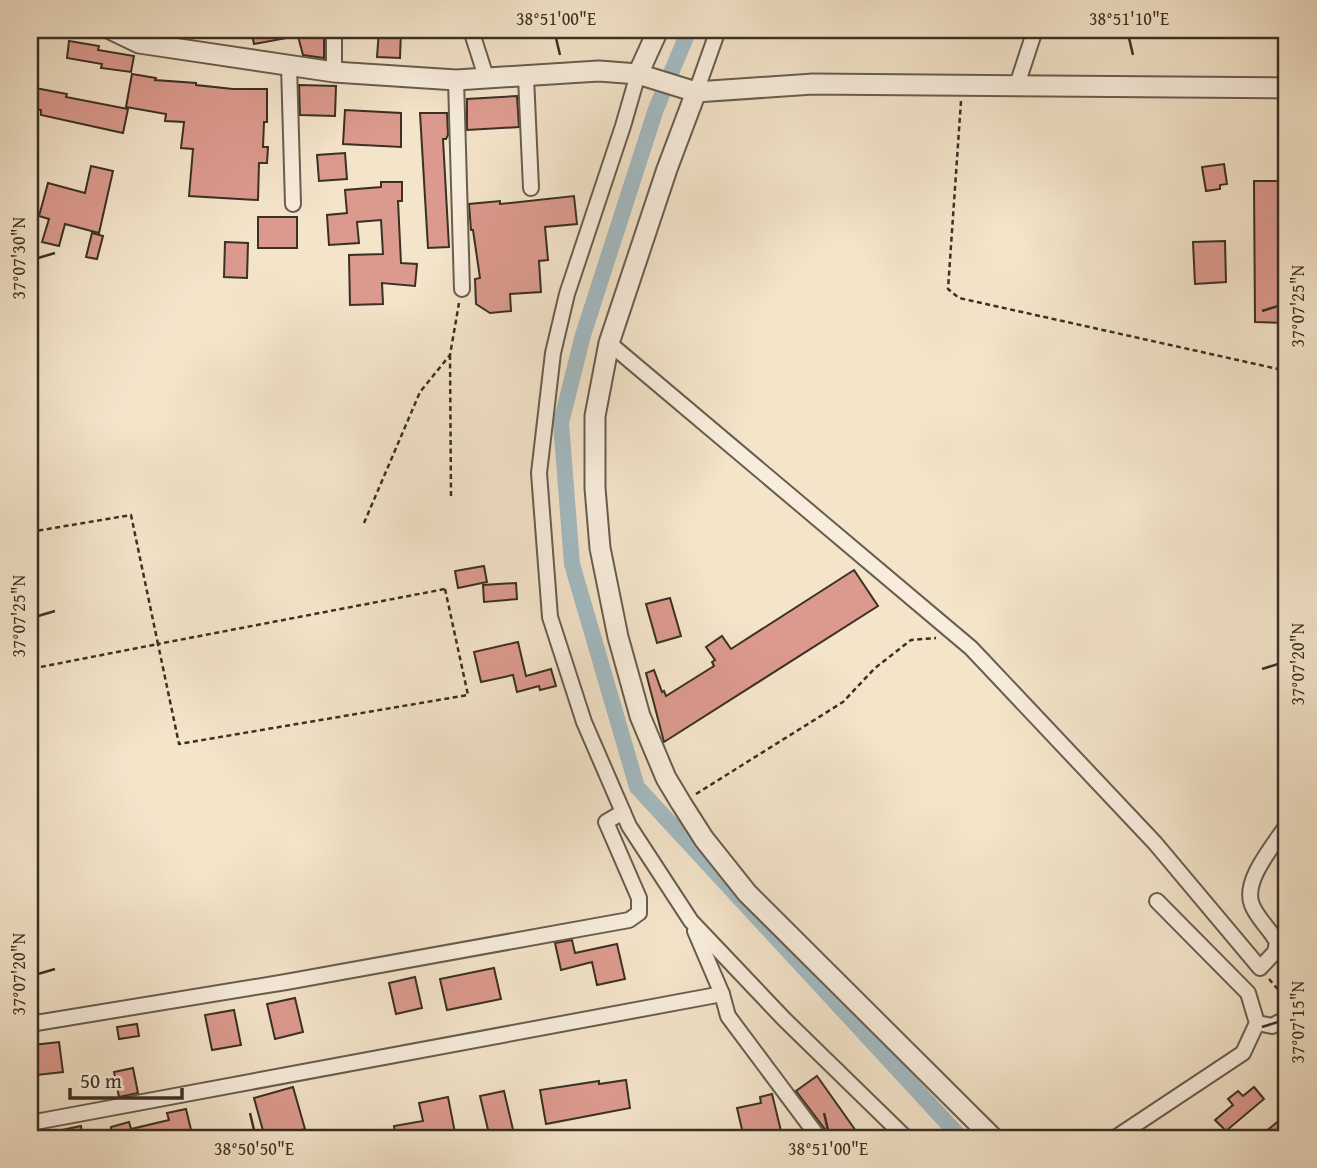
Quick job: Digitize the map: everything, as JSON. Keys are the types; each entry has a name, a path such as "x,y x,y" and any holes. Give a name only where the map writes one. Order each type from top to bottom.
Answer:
{"street":[{"path":"112,30 139,43 334,72 457,80 599,71 643,76 696,92 813,84 1287,88"},
{"path":"334,30 334,72"},
{"path":"471,30 487,79"},
{"path":"658,30 566,294 553,354 539,472 550,617 584,722 629,826 691,921 722,994 728,1016 819,1138"},
{"path":"718,30 667,169 609,343 595,416 595,488 600,548 618,637 640,716 666,778 704,839 747,893 993,1138"},
{"path":"1017,85 1035,30"},
{"path":"289,65 293,204"},
{"path":"526,77 531,188"},
{"path":"457,80 462,289"},
{"path":"609,343 971,648 1155,844 1260,968 1275,952 1277,942 1252,907 1249,895 1251,881 1287,825"},
{"path":"30,1024 286,982 629,920 639,913 639,898 606,822 623,813"},
{"path":"1115,1138 1243,1053 1257,1023 1248,993 1157,901"},
{"path":"691,921 784,1019 906,1138"},
{"path":"30,1123 722,994"},
{"path":"1257,1023 1272,1026 1287,1018"}],"path":[{"path":"962,84 948,289 959,298 1287,371"},
{"path":"451,498 450,355 462,289"},
{"path":"365,523 420,392 450,355"},
{"path":"30,532 131,515 158,644 179,744 468,695 445,589 158,644 30,669"},
{"path":"681,803 843,702 875,668 911,640 957,636"},
{"path":"1260,968 1287,1000"}],"building":[{"path":"251,30 298,30 298,36 254,44"},
{"path":"324,30 324,58 303,55 298,36"},
{"path":"379,30 401,30 400,58 377,57"},
{"path":"69,41 99,46 98,50 134,56 131,72 101,68 102,64 67,58"},
{"path":"132,74 196,85 267,89 267,122 264,122 263,147 268,147 267,163 259,163 258,200 189,196 193,149 181,148 184,122 165,121 166,114 126,107"},
{"path":"299,85 336,86 335,116 300,115"},
{"path":"30,87 128,109 123,133 41,115 41,110 30,109"},
{"path":"517,96 519,127 467,130 467,99"},
{"path":"345,110 401,113 401,147 343,144"},
{"path":"420,113 447,113 448,135 443,139 449,247 428,248"},
{"path":"345,153 347,179 319,181 317,155"},
{"path":"1224,164 1227,184 1220,185 1220,189 1206,191 1202,167"},
{"path":"91,166 113,171 99,233 65,224 59,246 42,242 49,219 39,216 48,183 85,193"},
{"path":"1254,181 1287,181 1287,323 1255,322"},
{"path":"381,182 402,182 402,201 398,201 401,263 417,264 415,286 382,283 383,304 350,305 349,255 383,254 381,220 357,222 359,243 329,245 327,215 347,213 345,190 381,187"},
{"path":"574,196 577,224 545,227 548,260 539,261 541,292 510,294 511,311 490,313 476,304 475,279 480,278 469,204 500,201 500,204"},
{"path":"258,217 297,217 297,248 258,248"},
{"path":"92,233 103,236 97,259 86,257"},
{"path":"1225,241 1226,282 1195,284 1193,242"},
{"path":"225,242 248,243 247,278 224,277"},
{"path":"484,566 487,582 458,588 455,571"},
{"path":"854,570 878,606 664,742 646,673 654,670 666,696 714,666 712,662 715,660 706,647 722,636 731,649"},
{"path":"516,583 517,599 484,602 483,585"},
{"path":"670,598 681,636 657,643 646,604"},
{"path":"518,642 526,676 551,669 556,686 540,690 539,686 517,692 513,675 481,682 474,652"},
{"path":"572,940 575,953 617,944 625,979 597,985 592,962 561,970 555,943"},
{"path":"494,968 501,999 447,1010 440,979"},
{"path":"415,977 422,1008 396,1014 389,983"},
{"path":"295,998 303,1032 275,1039 267,1004"},
{"path":"234,1010 241,1045 212,1050 205,1015"},
{"path":"137,1024 139,1036 119,1039 117,1027"},
{"path":"59,1042 63,1072 37,1075 33,1045"},
{"path":"133,1068 138,1093 119,1097 114,1072"},
{"path":"817,1076 861,1138 828,1138 827,1132 796,1091"},
{"path":"626,1080 630,1108 546,1124 540,1090 599,1081 599,1084"},
{"path":"293,1087 305,1129 286,1135 287,1138 265,1138 254,1098"},
{"path":"1254,1087 1264,1099 1226,1131 1215,1120 1233,1105 1228,1099 1238,1091 1243,1096"},
{"path":"504,1091 514,1134 490,1138 480,1096"},
{"path":"772,1094 781,1131 760,1138 744,1138 737,1108 761,1103 760,1097"},
{"path":"448,1097 456,1138 396,1138 394,1126 423,1121 419,1103"},
{"path":"186,1109 193,1138 111,1138 111,1127 129,1122 131,1129 169,1120 167,1113"},
{"path":"1287,1114 1287,1138 1258,1138"},
{"path":"81,1126 83,1138 48,1138 47,1133"}],"waterway":[{"path":"689,30 656,109 583,335 561,423 572,564 637,787 961,1138"}]}
